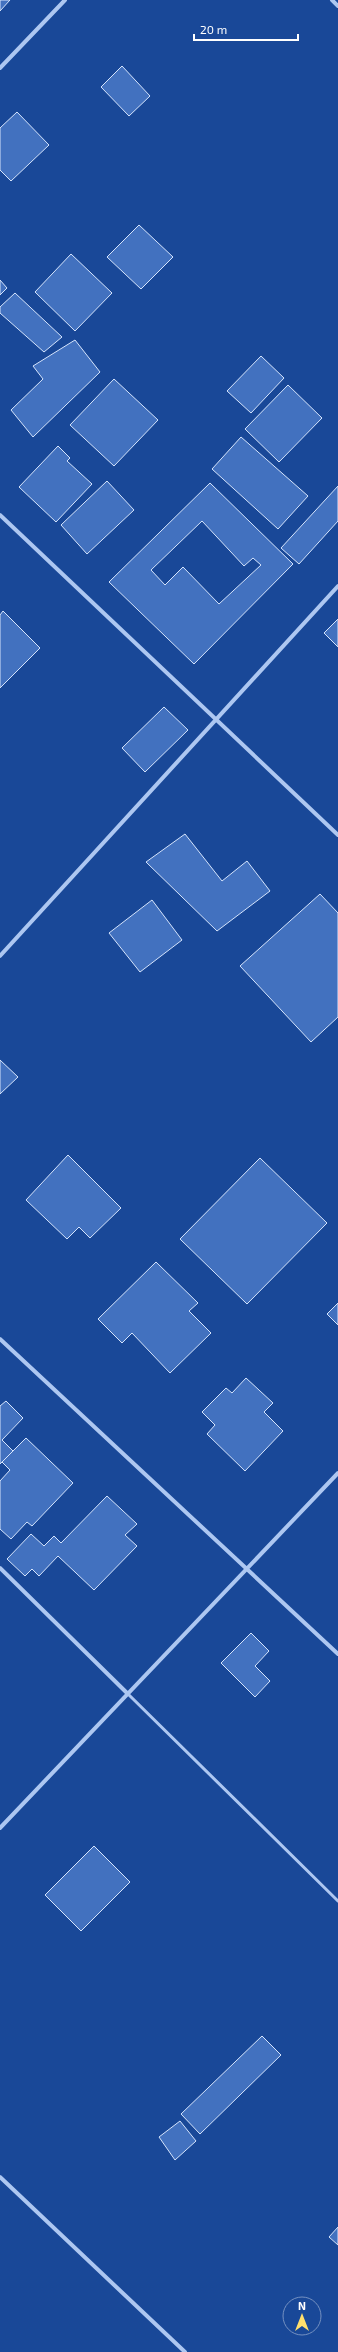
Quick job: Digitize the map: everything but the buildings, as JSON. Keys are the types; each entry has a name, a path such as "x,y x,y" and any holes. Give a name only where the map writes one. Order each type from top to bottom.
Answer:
{"street":[{"path":"0,68 65,0"},
{"path":"332,0 338,6"},
{"path":"0,515 338,835"},
{"path":"0,956 338,586"},
{"path":"0,1338 338,1654"},
{"path":"0,1828 338,1473"},
{"path":"0,1568 128,1694"},
{"path":"0,2178 186,2352"}],"lane":[{"path":"128,1694 338,1901"}]}
